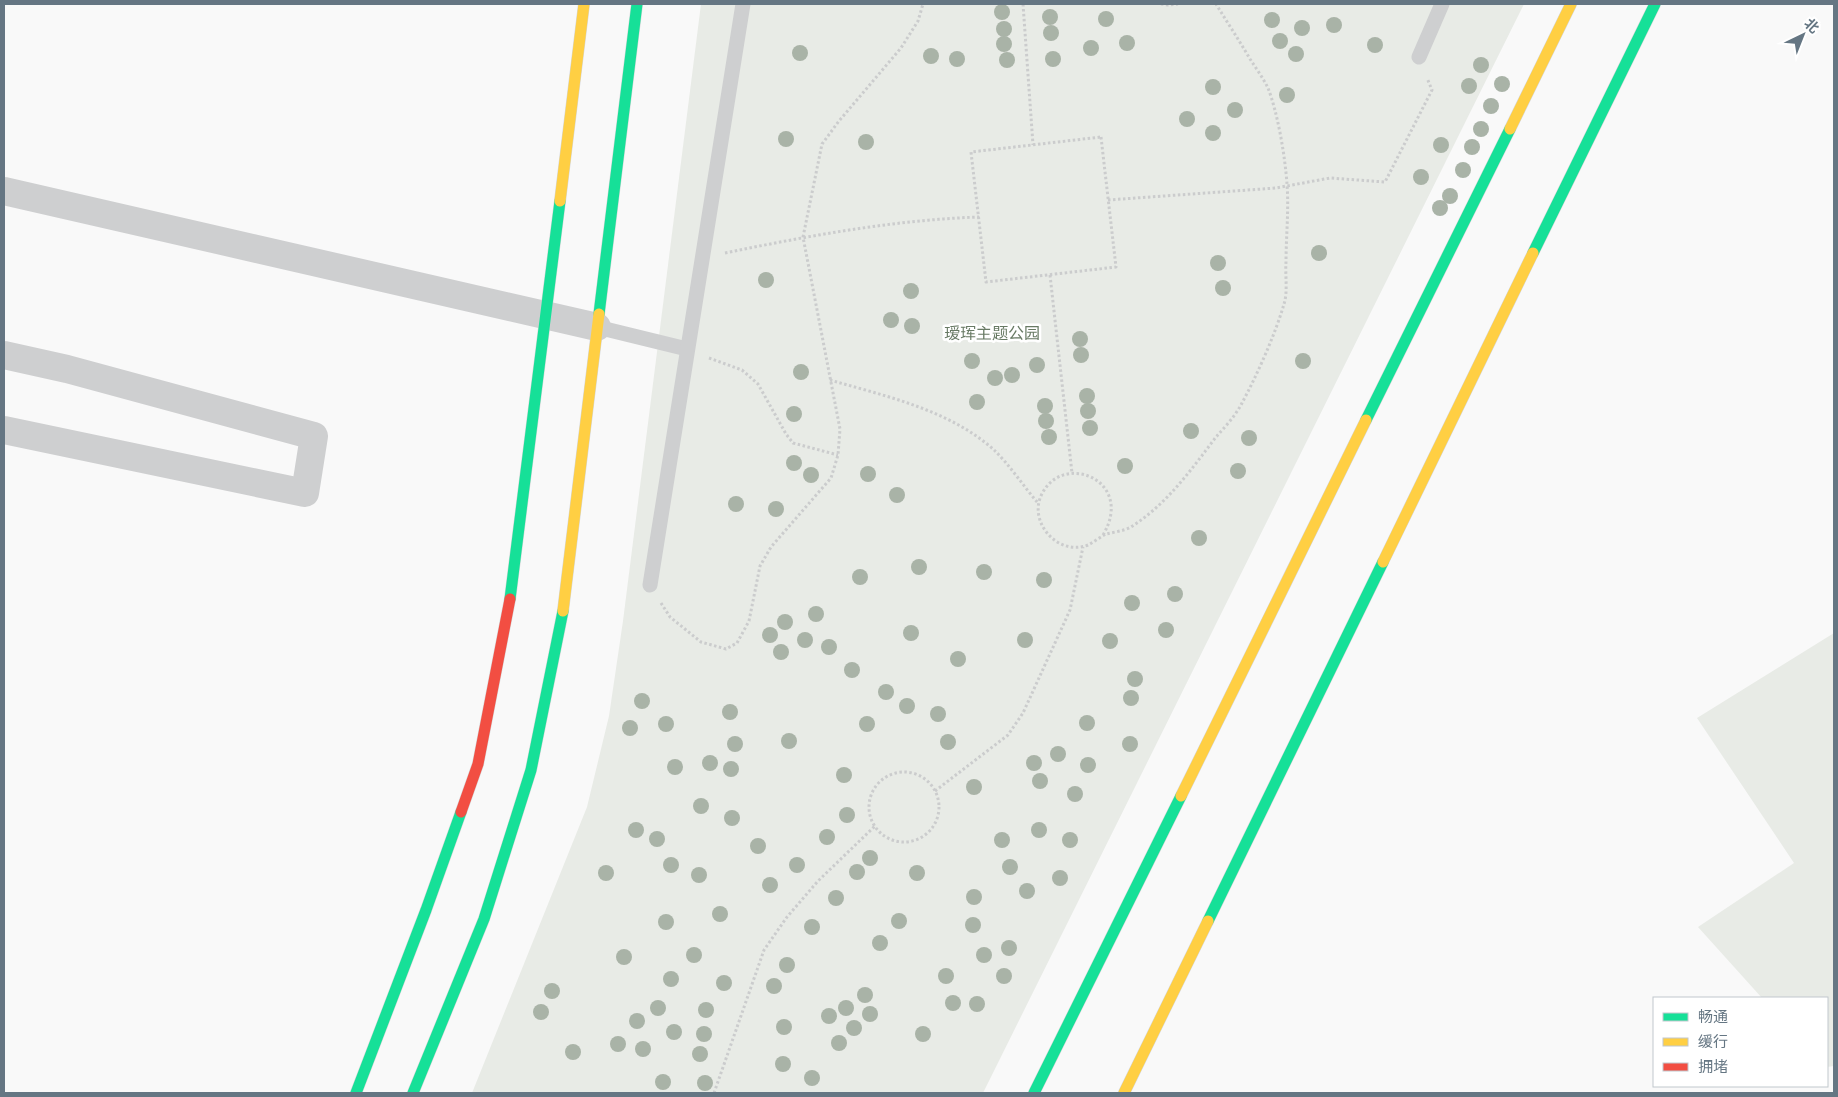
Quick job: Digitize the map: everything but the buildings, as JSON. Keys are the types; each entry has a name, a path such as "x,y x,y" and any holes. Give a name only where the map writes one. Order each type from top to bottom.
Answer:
{"main road":[{"path":"356,1093 426,910 478,764 509,606 584,4"},
{"path":"412,1093 484,919 531,770 563,611 637,4"},
{"path":"1034,1093 1572,4"},
{"path":"1124,1093 1655,4"}],"street":[{"path":"4,191 598,327"},
{"path":"4,355 67,369 314,436 305,493 4,430"}],"lane":[{"path":"650,585 742,4"},
{"path":"1419,57 1442,4"},
{"path":"598,327 688,349"}],"path":[{"path":"650,585 670,617 701,642 726,649 737,643 749,621 760,566 771,547 831,478 838,455 840,429 803,237 822,144 900,48 918,21 923,4"},
{"path":"1022,4 1033,145"},
{"path":"1161,4 1178,4"},
{"path":"1103,535 1129,528 1161,504 1181,482 1242,405 1271,340 1285,302 1287,185 1276,114 1267,86 1216,4"},
{"path":"1108,200 1287,185 1330,178 1385,182 1432,90 1419,57"},
{"path":"1101,138 1108,200 1116,267 986,282 971,152 1101,138"},
{"path":"702,258 803,237 940,219 979,217"},
{"path":"1050,275 1072,473"},
{"path":"688,349 742,370 758,384 793,443 838,455"},
{"path":"830,380 920,406 964,429 994,450 1039,503"},
{"path":"1072,473 1084,474 1096,479 1105,488 1111,499 1110,523 1103,535 1083,547 1059,544 1049,537 1042,527 1038,516 1042,492 1060,476 1072,473"},
{"path":"935,791 1008,735 1023,713 1070,610 1083,547"},
{"path":"897,773 913,774 928,782 935,791 939,802 939,814 927,834 917,840 893,841 883,835 875,826 870,816 872,794 878,784 886,778 897,773"},
{"path":"714,1093 764,950 787,917 818,880 875,826"}],"green space":[{"name":"瑷珲主题公园","path":"701,4 1524,4 983,1093 472,1093 587,807 609,716 623,621"},
{"path":"1834,633 1834,1066 1828,1067 1828,997 1761,997 1698,927 1794,863 1697,718"}],"traffic: fast":[{"path":"599,314 637,4"},
{"path":"1533,253 1655,4"},
{"path":"1366,420 1510,129"},
{"path":"510,599 560,201"},
{"path":"1208,921 1383,562"},
{"path":"413,1093 484,919 531,770 563,611"},
{"path":"1034,1093 1181,796"},
{"path":"356,1093 426,910 461,812"}],"traffic: slow":[{"path":"560,201 584,4"},
{"path":"1510,129 1571,4"},
{"path":"1383,562 1533,253"},
{"path":"563,611 599,314"},
{"path":"1181,796 1366,420"},
{"path":"1124,1093 1208,921"}],"traffic: jam":[{"path":"461,812 478,764 510,599"}]}
